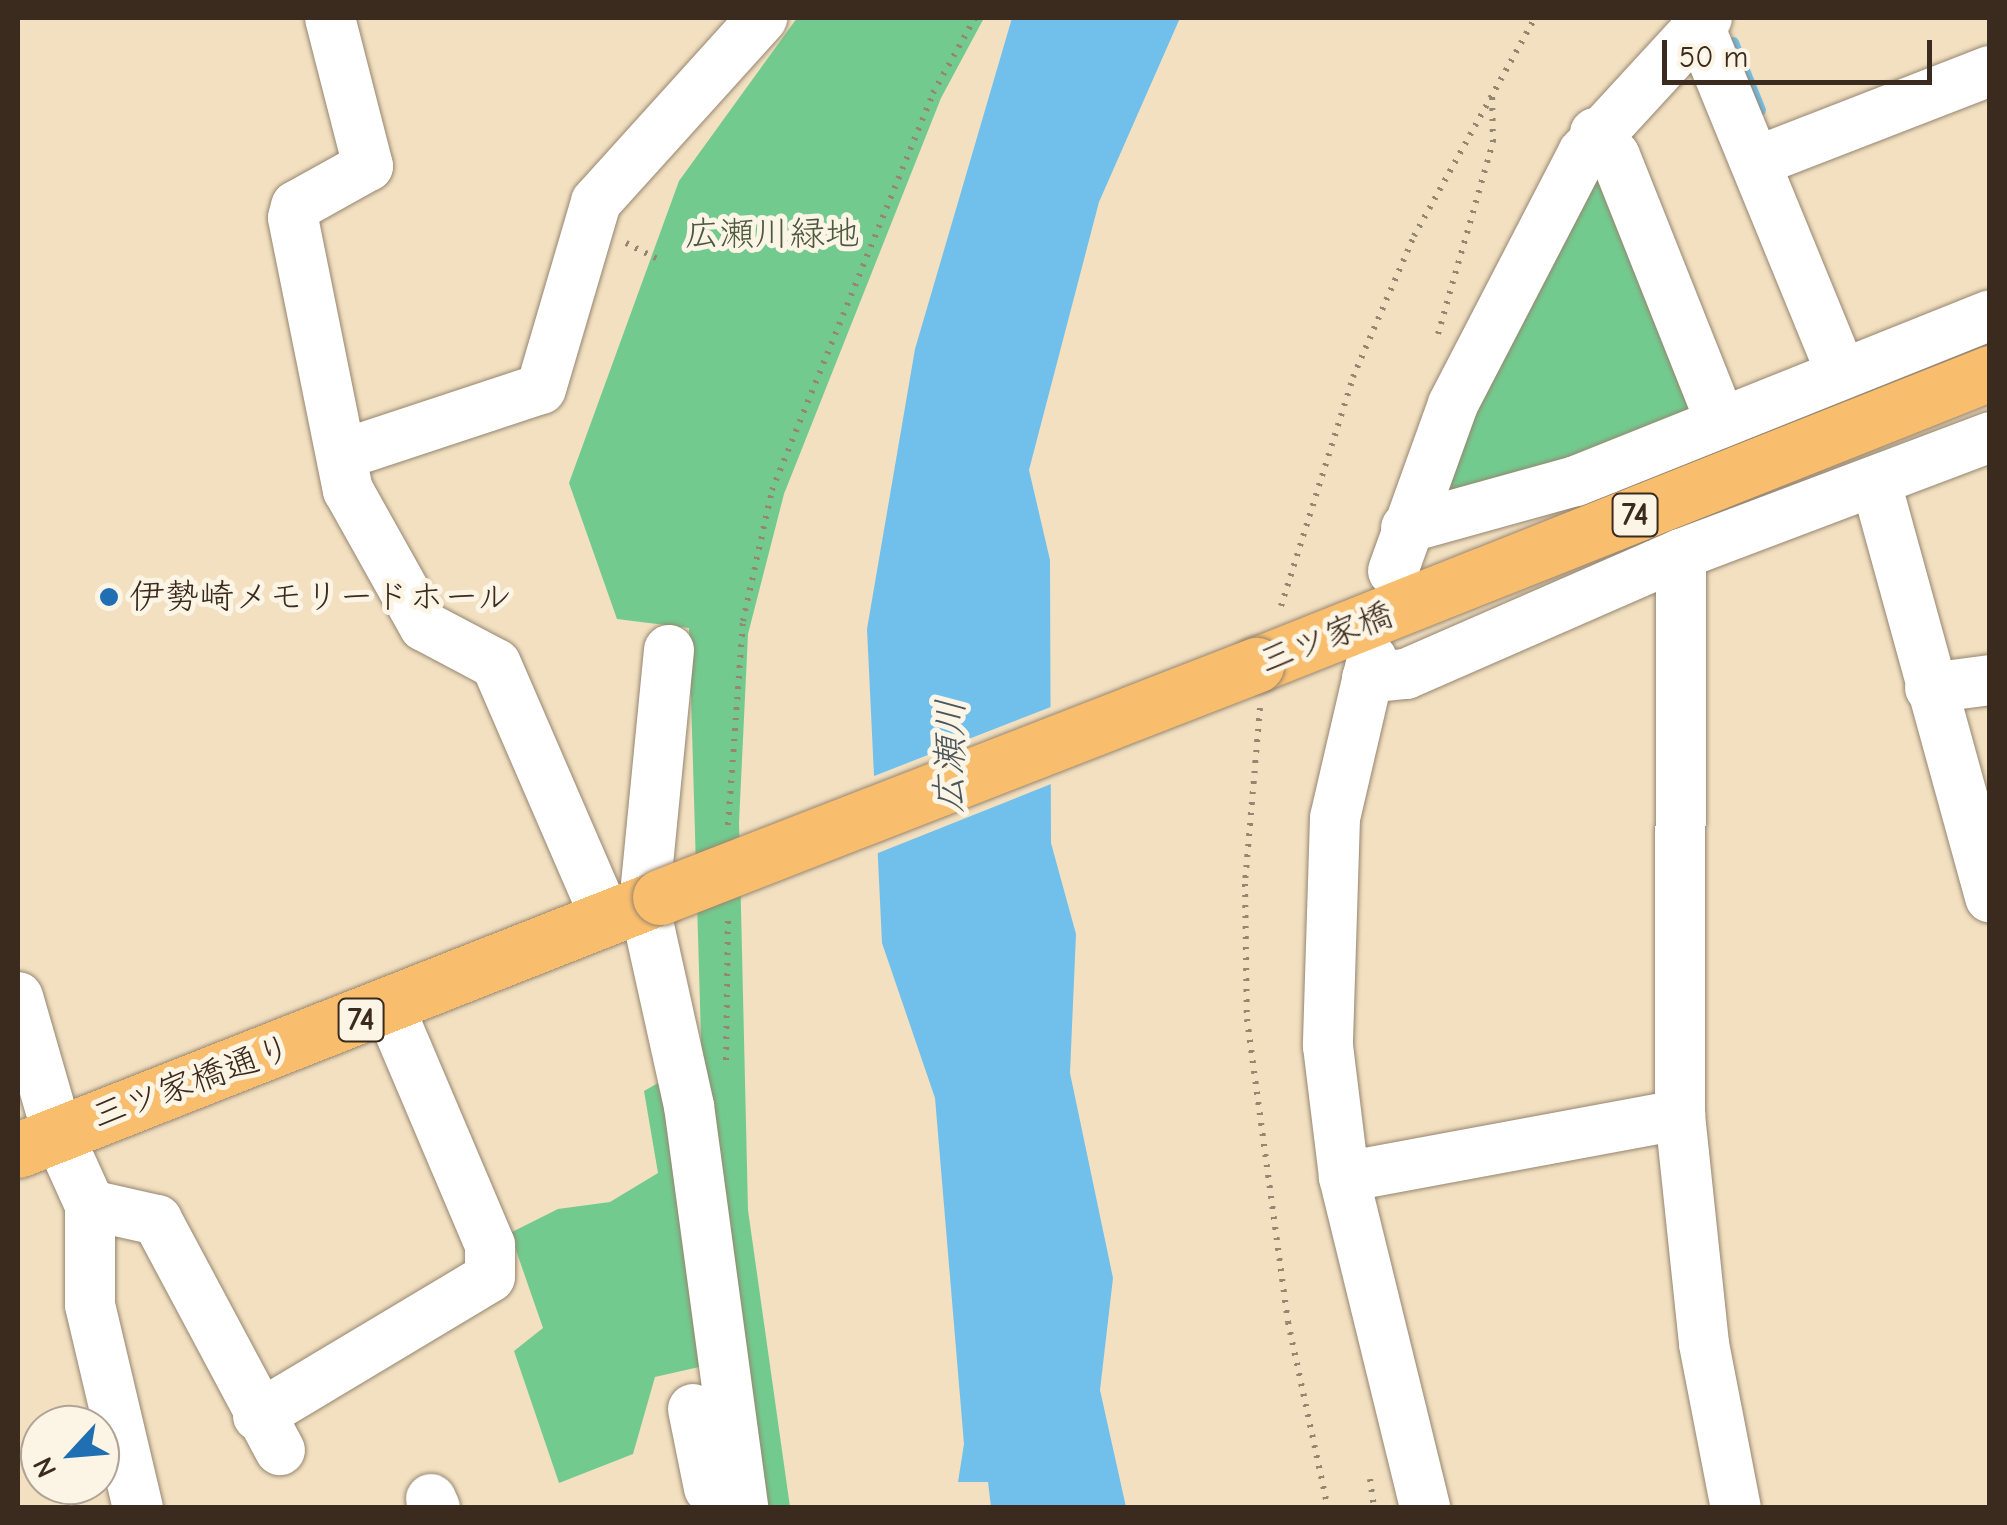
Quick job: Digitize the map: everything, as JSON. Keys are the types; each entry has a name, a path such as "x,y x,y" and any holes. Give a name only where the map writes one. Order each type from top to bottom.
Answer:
{"main road":[{"name":"三ツ家橋","path":"637,906 1265,662 1990,373"},
{"name":"三ツ家橋通り","path":"37,1141 390,1009 637,906"}],"street":[{"path":"330,18 368,166 296,206 293,218 344,454 348,490 424,626 496,664 637,906 689,1106 743,1508"},
{"path":"344,454 540,388 596,202 762,18"},
{"path":"1841,372 1703,22 1595,134 1453,404 1400,549 1990,316"},
{"path":"1758,161 1990,71"},
{"path":"1595,134 1615,156 1721,424"},
{"path":"1424,1508 1344,1177 1325,931 1334,818 1370,668 1406,674 1682,554 1876,484 1990,437"},
{"path":"1876,484 1990,898"},
{"path":"1682,554 1680,1114 1707,1361 1736,1508"},
{"path":"637,906 669,650"},
{"path":"1930,688 1990,680"},
{"path":"18,997 37,1141 90,1205 157,1220 269,1433 490,1278 490,1245 390,1009"},
{"path":"1344,1177 1680,1114"},
{"path":"90,1205 90,1305 138,1508"},
{"path":"693,1409 712,1508"}],"path":[{"path":"728,812 742,621 772,490 933,94 975,18"},
{"path":"1328,1508 1288,1322 1247,1019 1244,884 1265,662 1353,376 1491,90 1535,18"},
{"path":"1432,354 1492,142 1491,90"}],"green space":[{"name":"広瀬川緑地","path":"797,18 984,18 941,98 784,494 748,634 739,823 748,1210 790,1507 749,1507 703,1107 689,628 617,619 569,483 679,181"},
{"path":"1604,172 1697,415 1446,499 1439,487 1594,176"},
{"path":"672,1075 721,1362 655,1377 633,1454 559,1483 514,1351 543,1328 510,1233 558,1209 610,1202 658,1173 644,1091"}],"water":[{"name":"広瀬川","path":"1012,18 1180,18 1099,202 1029,470 1050,560 1051,843 1076,934 1070,1073 1113,1278 1100,1390 1126,1507 991,1507 988,1482 958,1482 964,1444 935,1098 882,943 867,629 915,349"}],"pier":[{"path":"1056,705 1056,782 873,855 869,778"}],"waterway":[{"path":"1733,42 1760,110"}],"place":[{"name":"伊勢崎メモリードホール","path":"109,597"}]}
